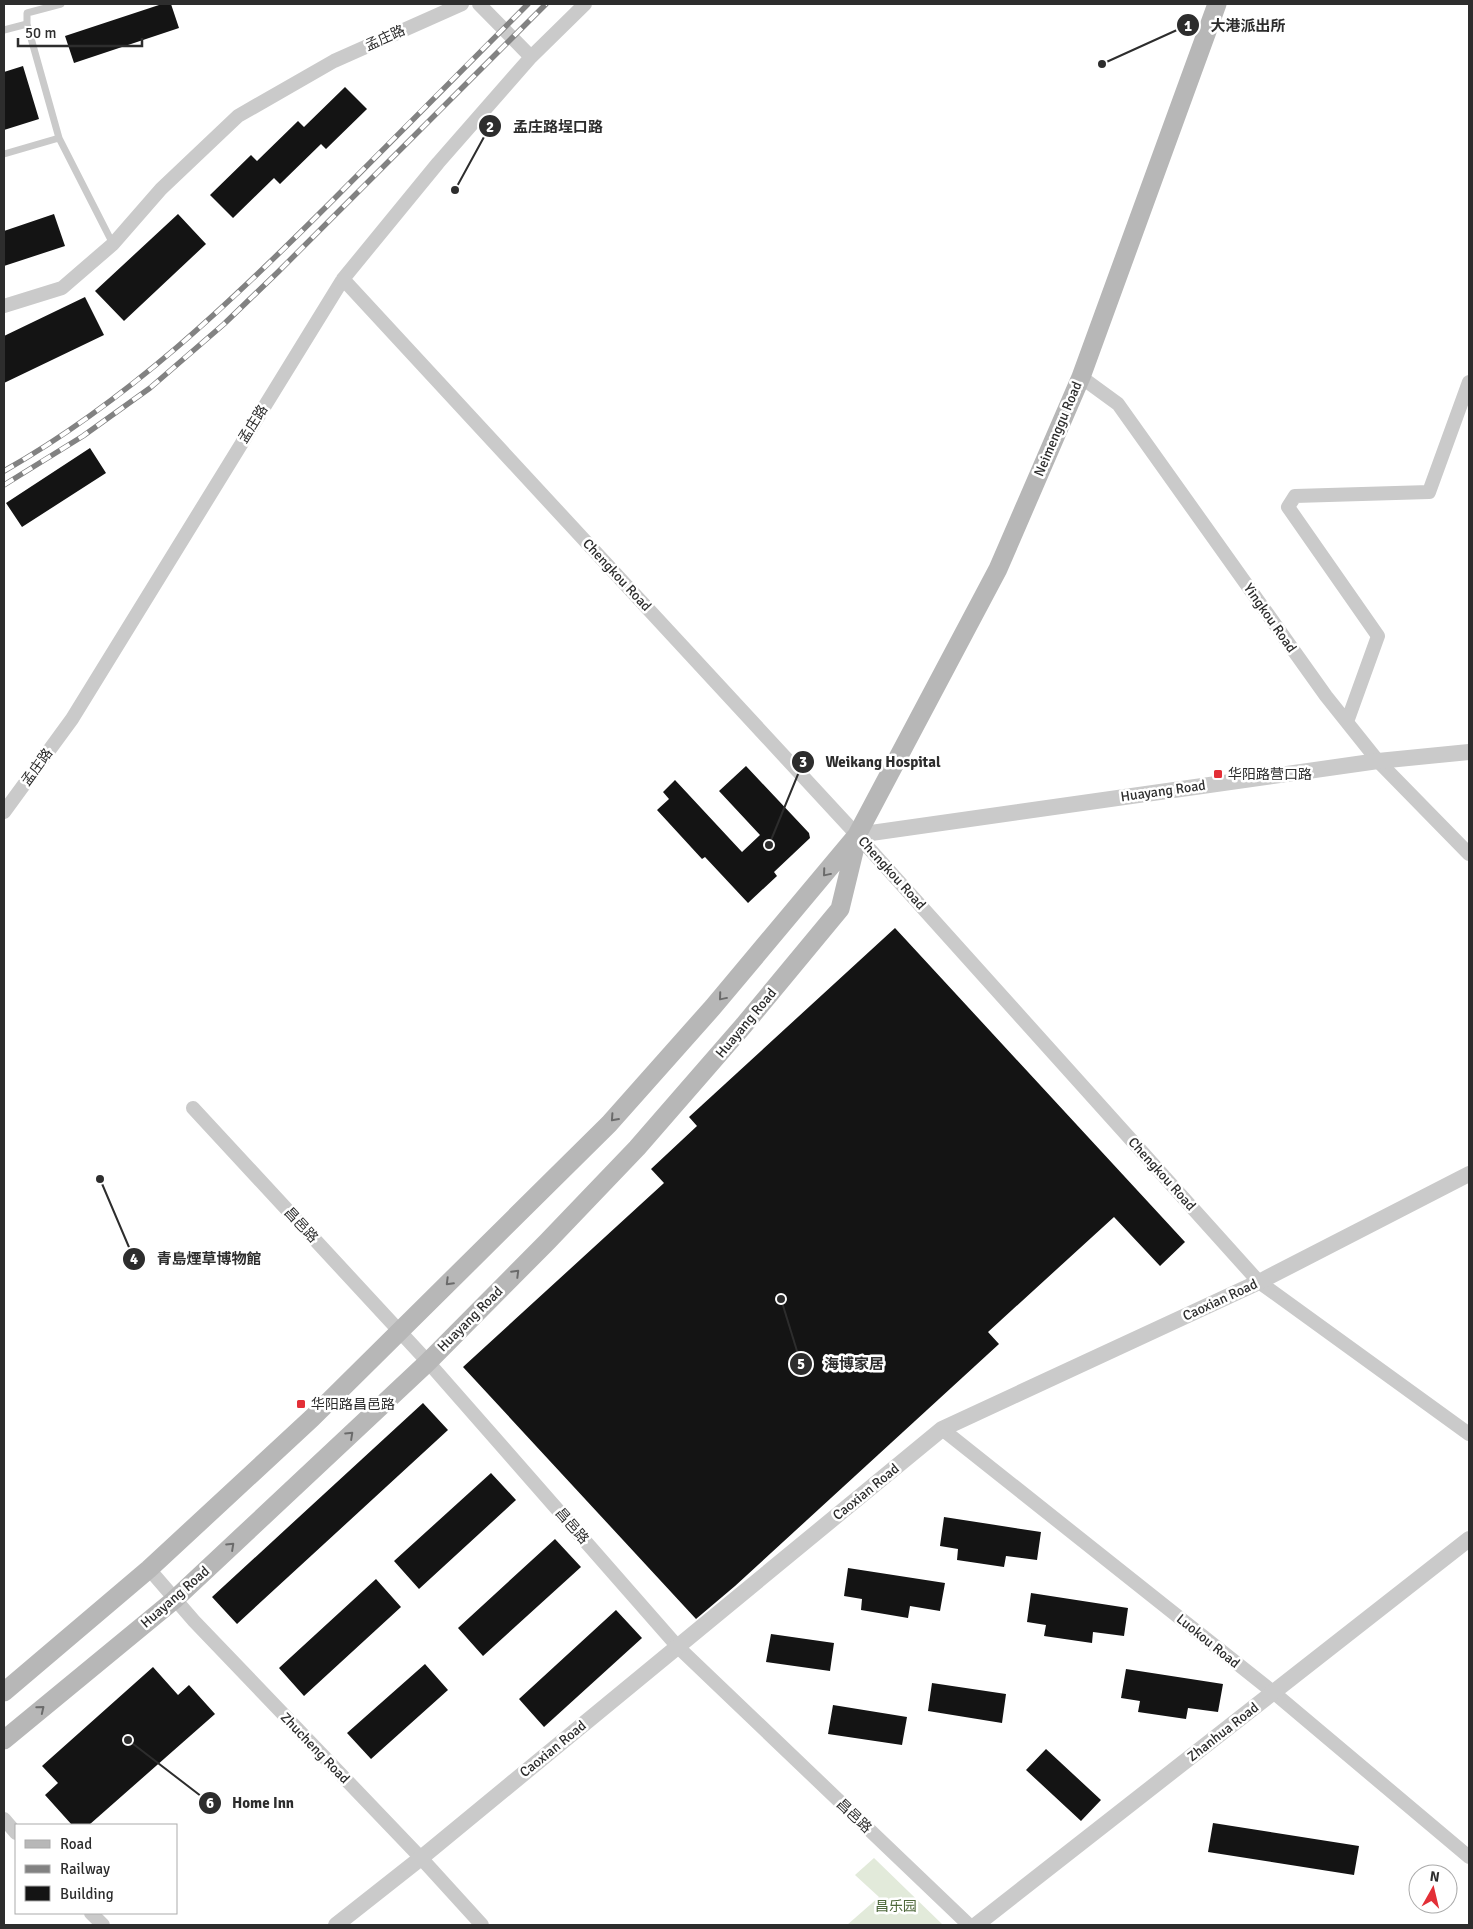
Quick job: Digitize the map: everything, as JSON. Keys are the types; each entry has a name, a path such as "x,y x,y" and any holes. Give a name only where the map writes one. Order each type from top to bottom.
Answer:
{"main road":[{"name":"Neimenggu Road","path":"857,835 998,569 1081,377 1217,4"},
{"path":"4,1692 149,1569 312,1418 609,1124 714,1007 857,835"},
{"name":"Huayang Road","path":"4,1740 174,1600 428,1362 637,1148 744,1025 840,910 857,835"}],"street":[{"name":"孟庄路","path":"4,306 62,288 113,244 161,189 238,116 334,61 462,4"},
{"path":"479,4 531,57"},
{"name":"孟庄路","path":"4,812 72,719 343,278 438,164 531,57 585,4"},
{"name":"Chengkou Road","path":"343,278 857,835 1259,1282 1469,1434"},
{"name":"Yingkou Road","path":"1081,377 1118,404 1346,722 1378,761 1469,854"},
{"path":"1346,722 1378,636 1288,507 1294,496 1429,492 1469,382"},
{"name":"Huayang Road","path":"857,835 1378,761 1469,752"},
{"name":"昌邑路","path":"193,1108 428,1362 678,1647 969,1925"},
{"name":"Caoxian Road","path":"336,1925 421,1858 942,1429 1259,1282 1469,1174"},
{"name":"Luokou Road","path":"942,1429 1273,1692 1469,1857"},
{"name":"Zhanhua Road","path":"976,1925 1469,1539"},
{"name":"Zhucheng Road","path":"149,1569 174,1600 421,1858 482,1925"},
{"path":"4,1819 15,1832"},
{"path":"93,1914 103,1925"}],"lane":[{"path":"60,4 27,13 27,24 59,138 113,244"},
{"path":"4,30 27,24"},
{"path":"4,154 59,138"}],"green space":[{"name":"昌乐园","path":"874,1858 943,1925 847,1925 879,1897 855,1875"}],"building":[{"path":"162,4 171,4 179,28 74,63 65,36"},
{"path":"23,66 39,119 4,130 4,72"},
{"path":"345,87 367,109 326,149 321,144 280,184 274,178 233,218 210,195 251,155 257,161 298,121 304,127"},
{"path":"54,214 65,246 4,266 4,231"},
{"path":"178,214 206,244 124,321 95,291"},
{"path":"85,297 104,335 4,383 4,336"},
{"path":"90,448 106,473 22,527 6,503"},
{"path":"746,766 809,833 810,838 774,872 777,876 748,903 705,857 702,859 657,810 669,799 663,792 675,780 742,852 760,835 719,791"},
{"path":"895,928 1185,1242 1160,1266 1114,1217 988,1332 999,1344 735,1586 696,1619 463,1367 664,1183 651,1169 697,1126 689,1117"},
{"path":"423,1403 448,1430 237,1624 212,1597"},
{"path":"491,1473 516,1500 419,1589 394,1561"},
{"path":"944,1517 1041,1532 1037,1560 1006,1556 1004,1567 957,1560 958,1549 940,1546"},
{"path":"555,1539 581,1567 483,1656 458,1628"},
{"path":"848,1568 945,1583 940,1611 910,1606 908,1618 861,1610 862,1599 844,1596"},
{"path":"376,1579 401,1607 304,1696 279,1668"},
{"path":"1031,1593 1128,1608 1124,1636 1093,1632 1092,1643 1044,1636 1046,1625 1027,1622"},
{"path":"616,1610 642,1638 544,1727 519,1699"},
{"path":"771,1634 834,1643 830,1671 766,1662"},
{"path":"425,1664 448,1690 371,1759 347,1733"},
{"path":"153,1667 178,1695 189,1685 215,1714 90,1824 71,1824 45,1795 58,1783 42,1766"},
{"path":"1126,1669 1223,1684 1218,1712 1188,1708 1186,1719 1138,1712 1140,1701 1121,1698"},
{"path":"932,1683 1006,1694 1002,1723 928,1711"},
{"path":"833,1705 907,1717 902,1745 828,1734"},
{"path":"1046,1749 1101,1800 1081,1821 1026,1770"},
{"path":"1213,1823 1359,1846 1354,1875 1208,1852"}],"railway":[{"path":"4,471 94,413 178,347 295,238 528,4"},
{"path":"4,485 83,436 150,388 224,324 546,4"}],"place":[{"name":"大港派出所","path":"1102,64"},
{"name":"孟庄路埕口路","path":"455,190"},
{"name":"华阳路营口路","path":"1218,774"},
{"name":"Weikang Hospital","path":"769,845"},
{"name":"青島煙草博物館","path":"100,1179"},
{"name":"海博家居","path":"781,1299"},
{"name":"华阳路昌邑路","path":"301,1404"},
{"name":"Home Inn","path":"128,1740"}]}
